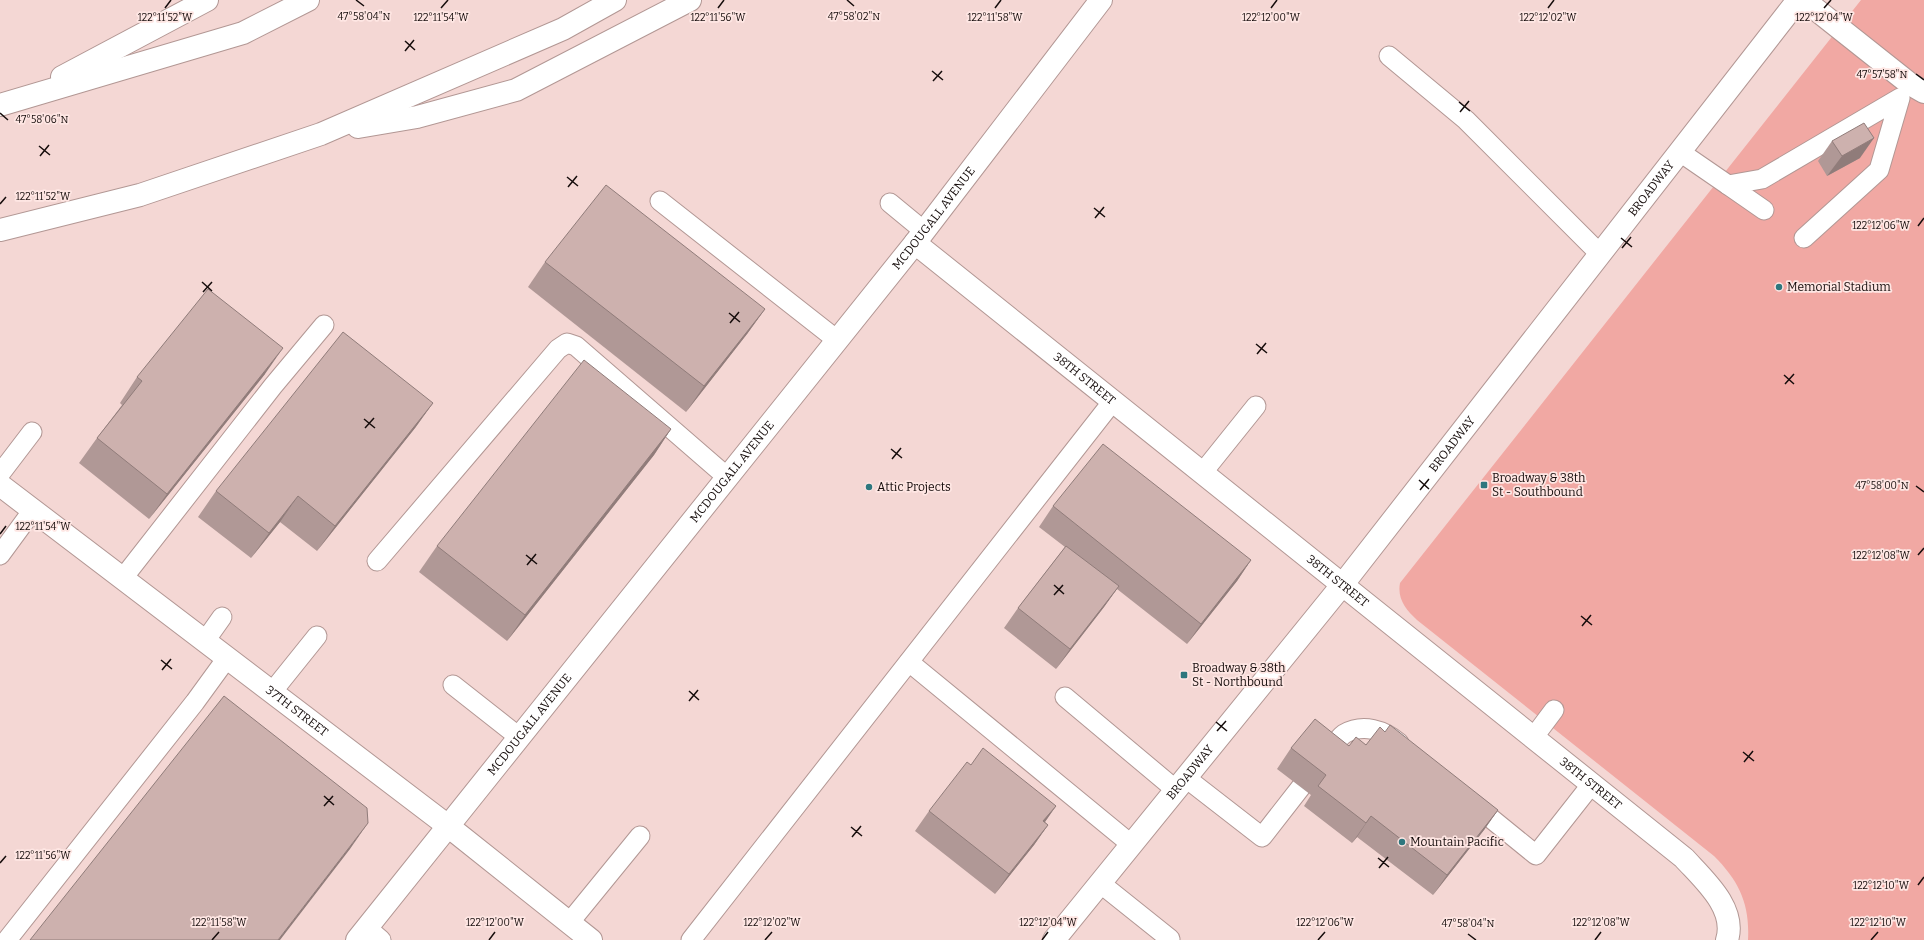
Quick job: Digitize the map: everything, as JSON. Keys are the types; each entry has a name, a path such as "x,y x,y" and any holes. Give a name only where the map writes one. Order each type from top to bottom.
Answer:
{"main road":[{"path":"8,102 207,0"},
{"path":"8,102 243,33 308,0"},
{"path":"0,230 140,195 321,134 563,29 615,0"},
{"path":"321,134 417,117 516,90 690,0"},
{"name":"MCDOUGALL AVENUE","path":"368,936 448,826 919,237 1101,0"},
{"name":"BROADWAY","path":"1054,940 1343,584 1798,0"},
{"path":"1804,0 1911,91"},
{"name":"38TH STREET","path":"919,237 1113,402 1203,472 1591,785 1684,858 1721,902 1729,925 1727,940"},
{"name":"37TH STREET","path":"0,485 448,826 591,940"}],"lane":[{"path":"1389,56 1466,120 1600,254"},
{"path":"1728,185 1762,179 1911,91"},
{"path":"1804,238 1879,170 1911,91"},
{"path":"1680,152 1764,210"},
{"path":"660,201 836,340"},
{"path":"890,203 919,237"},
{"path":"123,578 273,386 324,325"},
{"path":"377,560 558,349 567,344 576,346 727,477"},
{"path":"691,940 1113,402"},
{"path":"1203,472 1256,406"},
{"path":"0,474 32,432"},
{"path":"0,555 33,510"},
{"path":"205,641 222,617"},
{"path":"272,692 316,636"},
{"path":"7,940 195,702 227,658"},
{"path":"909,662 1132,845"},
{"path":"452,685 519,737"},
{"path":"1065,698 1181,784 1262,837 1301,787"},
{"path":"1533,738 1554,710"},
{"path":"1324,758 1343,734 1356,729 1370,728 1384,732 1414,755"},
{"path":"1456,790 1536,855 1591,785"},
{"path":"569,922 640,836"},
{"path":"1100,883 1170,939"}],"shaded area":[{"name":"Memorial Stadium","path":"1861,0 1924,0 1924,940 1748,940 1745,904 1736,884 1723,865 1714,856 1417,620 1403,604 1399,589 1400,583"}],"building":[{"path":"1864,123 1874,138 1842,156 1832,141"},
{"path":"606,185 765,309 704,386 545,262"},
{"path":"208,289 283,348 167,494 97,438 142,381 137,377"},
{"path":"343,332 433,403 335,526 298,496 269,533 216,491"},
{"path":"584,360 671,429 525,615 437,546"},
{"path":"1103,444 1251,560 1201,624 1053,506"},
{"path":"1066,546 1119,586 1070,649 1018,608"},
{"path":"224,696 367,808 368,823 278,940 30,940"},
{"path":"1315,719 1349,746 1356,737 1366,745 1380,727 1385,732 1390,725 1498,810 1447,875 1371,816 1366,823 1318,786 1326,775 1291,748"},
{"path":"983,748 1056,806 1043,821 1048,825 1009,874 929,811 967,762 971,765"}],"place":[{"name":"Memorial Stadium","path":"1779,287"},
{"name":"Broadway & 38th St - Southbound","path":"1484,485"},
{"name":"Attic Projects","path":"869,487"},
{"name":"Broadway & 38th St - Northbound","path":"1184,675"},
{"name":"Mountain Pacific","path":"1402,842"}]}
